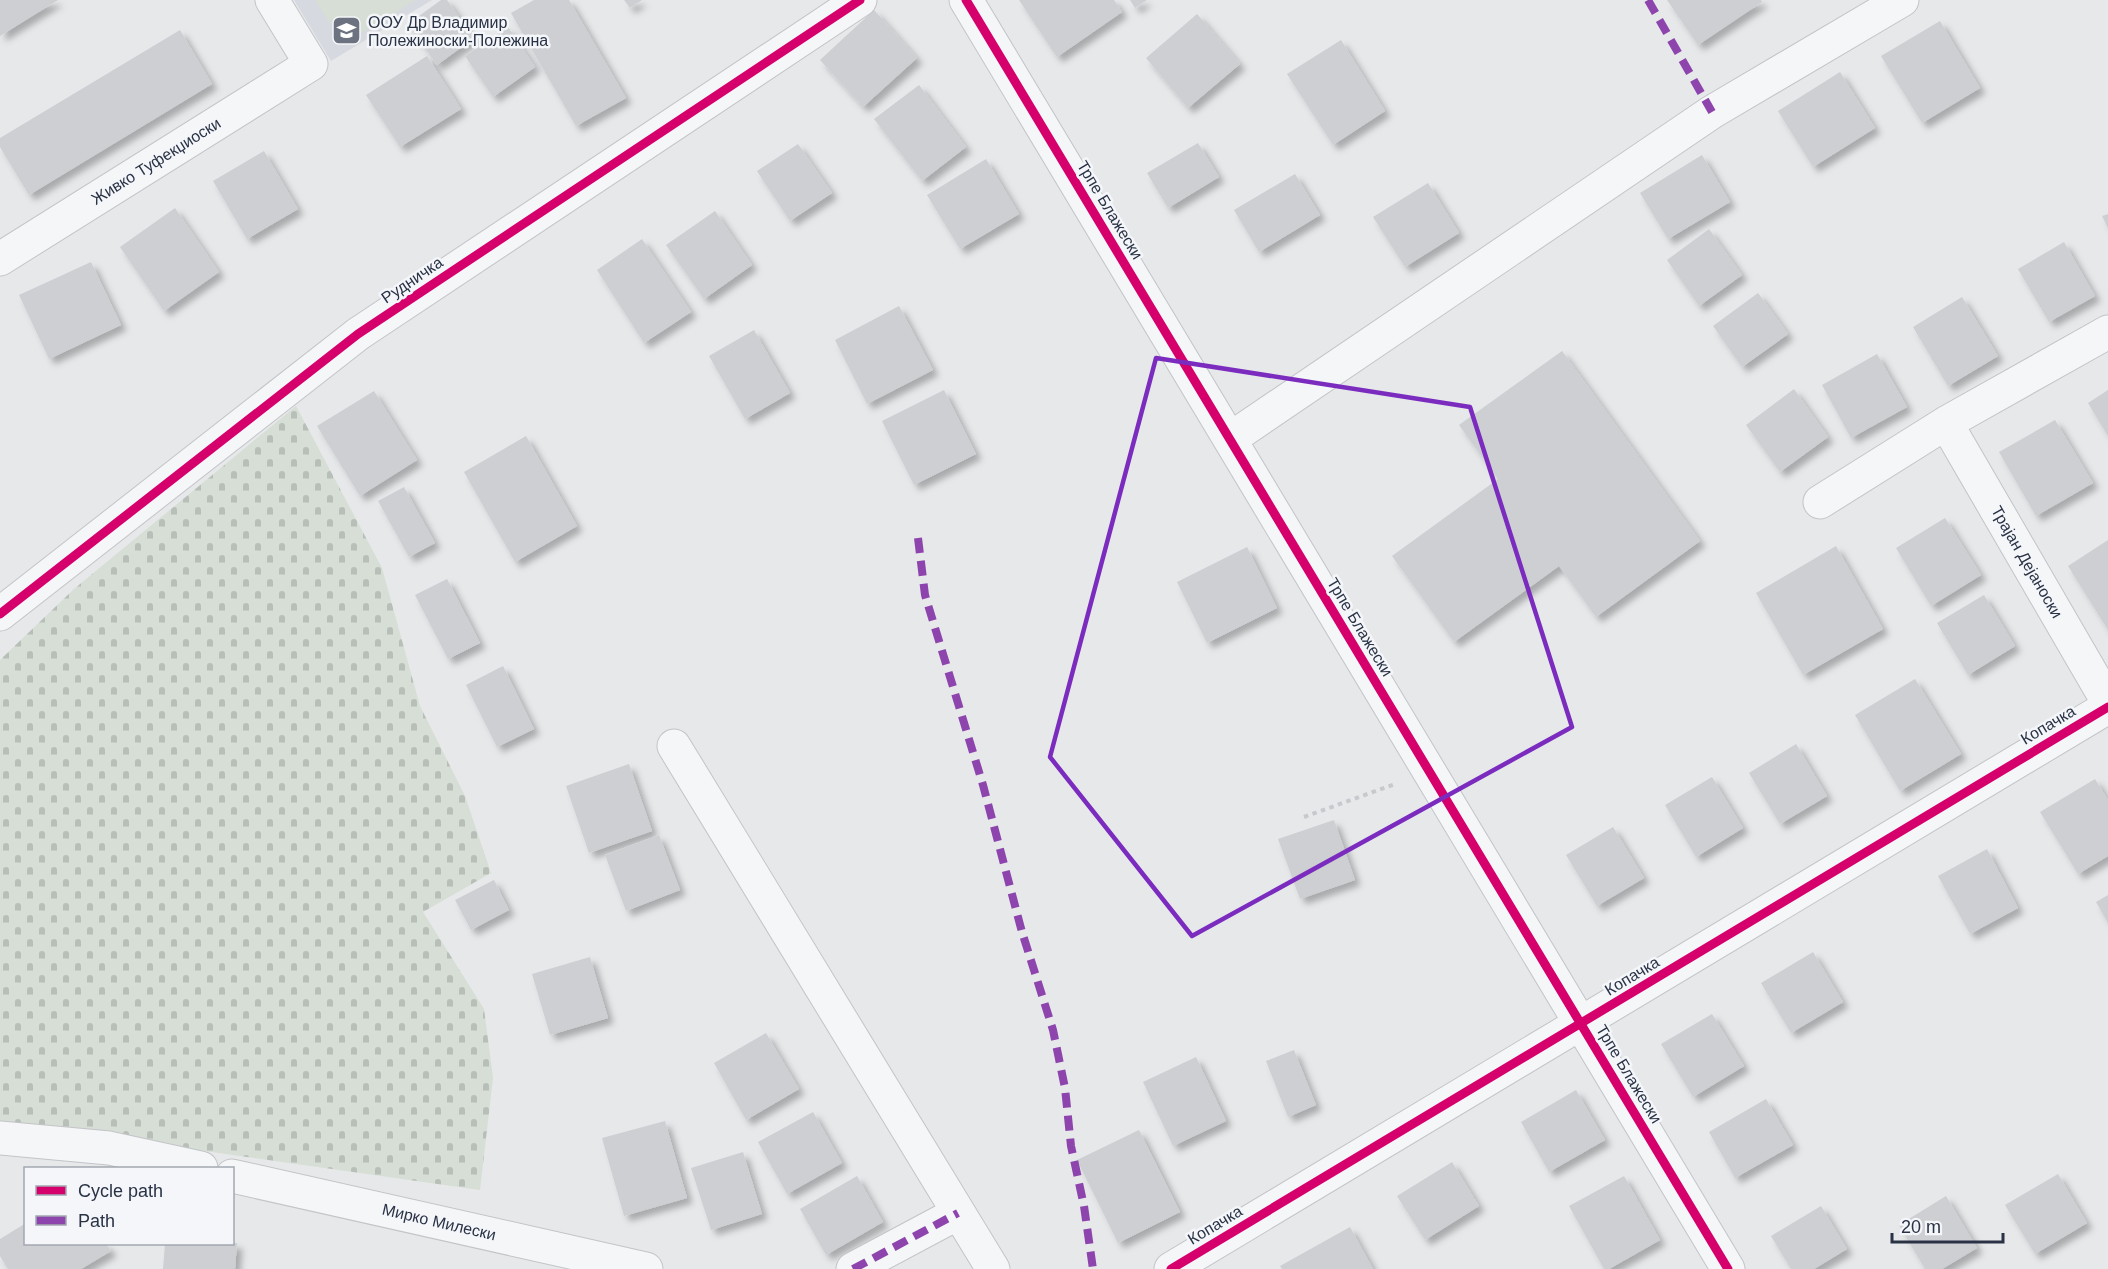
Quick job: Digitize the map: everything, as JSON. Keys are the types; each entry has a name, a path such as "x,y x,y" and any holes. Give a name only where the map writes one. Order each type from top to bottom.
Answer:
{"street":[{"name":"Живко Туфекџиоски","path":"0,259 311,64 273,0"},
{"name":"Рудничка","path":"0,614 358,334 860,0"},
{"name":"Трпе Блажески","path":"966,0 1728,1269"},
{"path":"1230,439 1712,112 1902,0"},
{"path":"1820,502 1946,423 2108,332"},
{"name":"Трајан Дејаноски","path":"1946,423 2108,702"},
{"name":"Копачка","path":"1171,1269 2108,707"},
{"path":"674,746 993,1269"},
{"path":"0,1138 109,1148 196,1167"},
{"name":"Мирко Милески","path":"234,1176 646,1269"},
{"path":"853,1269 958,1213"}],"path":[{"path":"1304,817 1388,787 1428,768"}],"highlighted area":[{"path":"1156,358 1470,407 1572,727 1192,936 1050,757"}],"shaded area":[{"name":"ООУ Др Владимир Полежиноски-Полежина","path":"294,0 432,0 331,61"}],"green space":[{"path":"315,0 416,0 343,44"},
{"path":"296,406 382,568 420,706 465,796 491,873 423,912 484,1009 493,1078 480,1190 0,1122 0,660 74,589"}],"building":[{"path":"0,0 58,0 0,36"},
{"path":"441,0 447,0 474,38 437,65 408,24"},
{"path":"534,0 569,0 626,98 576,126 511,13"},
{"path":"624,0 642,0 630,8"},
{"path":"1019,0 1114,0 1122,12 1057,57"},
{"path":"1130,0 1147,0 1135,8"},
{"path":"1667,0 1761,0 1762,2 1698,45"},
{"path":"874,10 917,58 863,107 820,60"},
{"path":"1197,14 1240,64 1188,108 1146,58"},
{"path":"1940,21 1980,88 1922,123 1881,56"},
{"path":"508,27 535,67 493,97 465,56"},
{"path":"180,30 212,84 29,195 0,147 0,138"},
{"path":"1341,40 1385,111 1333,145 1287,74"},
{"path":"427,56 461,109 400,147 366,95"},
{"path":"1840,72 1875,128 1813,167 1778,111"},
{"path":"919,85 966,147 922,181 874,119"},
{"path":"1198,143 1219,177 1168,208 1147,173"},
{"path":"798,144 832,193 790,221 757,171"},
{"path":"264,151 298,209 247,239 213,181"},
{"path":"1702,155 1730,202 1668,239 1640,193"},
{"path":"986,159 1019,214 960,249 927,195"},
{"path":"1295,174 1320,215 1259,252 1234,210"},
{"path":"1428,183 1459,233 1405,267 1373,217"},
{"path":"175,208 219,272 164,311 120,247"},
{"path":"715,211 752,265 704,299 666,245"},
{"path":"2108,214 2108,228 2102,216"},
{"path":"1709,229 1742,275 1699,306 1667,260"},
{"path":"642,239 691,312 644,343 597,270"},
{"path":"2064,242 2095,296 2049,322 2018,269"},
{"path":"91,262 121,325 49,359 19,295"},
{"path":"1758,293 1788,334 1742,367 1713,326"},
{"path":"1962,297 1998,356 1948,386 1913,327"},
{"path":"899,306 933,370 867,404 835,340"},
{"path":"754,330 790,393 745,419 709,356"},
{"path":"1562,351 1700,541 1596,617 1559,566 1454,642 1392,556 1498,479 1459,425"},
{"path":"1877,354 1907,407 1851,438 1822,385"},
{"path":"1794,389 1828,437 1780,472 1746,425"},
{"path":"944,390 976,454 914,485 882,421"},
{"path":"2108,390 2108,436 2088,403"},
{"path":"374,391 417,460 360,496 317,426"},
{"path":"2055,420 2093,483 2036,516 1999,452"},
{"path":"526,436 577,526 515,562 464,472"},
{"path":"404,487 435,543 409,557 378,501"},
{"path":"1945,518 1981,575 1931,606 1896,548"},
{"path":"2108,540 2108,630 2068,566"},
{"path":"1836,546 1883,629 1803,675 1756,593"},
{"path":"1247,547 1277,608 1207,643 1177,582"},
{"path":"447,579 480,643 448,659 415,595"},
{"path":"1984,595 2015,646 1968,675 1937,623"},
{"path":"503,666 534,729 497,747 466,685"},
{"path":"1915,679 1961,754 1900,791 1855,715"},
{"path":"1796,744 1827,796 1780,824 1749,773"},
{"path":"629,764 652,831 589,853 566,786"},
{"path":"1712,777 1743,828 1696,857 1665,805"},
{"path":"2095,779 2108,800 2108,856 2078,874 2040,812"},
{"path":"1334,820 1355,880 1300,899 1278,839"},
{"path":"1613,827 1644,878 1597,906 1566,855"},
{"path":"659,835 680,890 626,911 605,855"},
{"path":"1987,849 2018,908 1970,934 1938,876"},
{"path":"494,880 509,910 471,930 455,900"},
{"path":"2108,895 2108,923 2096,902"},
{"path":"1813,952 1843,1002 1791,1033 1761,983"},
{"path":"590,957 608,1018 550,1035 532,974"},
{"path":"1712,1014 1744,1066 1693,1097 1661,1044"},
{"path":"766,1033 799,1089 746,1120 714,1063"},
{"path":"1294,1050 1316,1105 1288,1117 1266,1061"},
{"path":"1196,1057 1226,1121 1173,1146 1143,1082"},
{"path":"1576,1090 1605,1140 1549,1172 1521,1122"},
{"path":"1766,1099 1793,1145 1735,1178 1709,1132"},
{"path":"813,1112 842,1163 787,1194 758,1142"},
{"path":"665,1121 687,1198 624,1216 602,1138"},
{"path":"1139,1130 1180,1212 1118,1243 1077,1160"},
{"path":"743,1152 762,1214 711,1230 691,1168"},
{"path":"1452,1162 1479,1206 1425,1240 1397,1196"},
{"path":"2058,1174 2087,1223 2035,1254 2005,1205"},
{"path":"857,1176 883,1222 826,1255 800,1209"},
{"path":"1624,1176 1660,1240 1609,1269 1604,1269 1569,1206"},
{"path":"1946,1196 1977,1248 1942,1269 1925,1269 1899,1225"},
{"path":"1821,1206 1847,1249 1814,1269 1791,1269 1771,1236"},
{"path":"24,1224 24,1245 107,1245 111,1251 81,1269 8,1269 0,1256 0,1239"},
{"path":"1350,1227 1373,1269 1282,1269 1280,1266"},
{"path":"237,1243 235,1269 163,1269 165,1245 234,1245"}],"marked path":[{"path":"1648,0 1712,112"},
{"path":"918,538 925,595 983,785 1022,932 1053,1030 1065,1088 1071,1146 1084,1206 1093,1269"},
{"path":"853,1269 958,1213"}],"cycle path":[{"path":"0,614 358,334 860,0"},
{"path":"966,0 1728,1269"},
{"path":"1171,1269 2108,707"}],"place":[{"name":"ООУ Др Владимир Полежиноски-Полежина","path":"347,31"}]}
